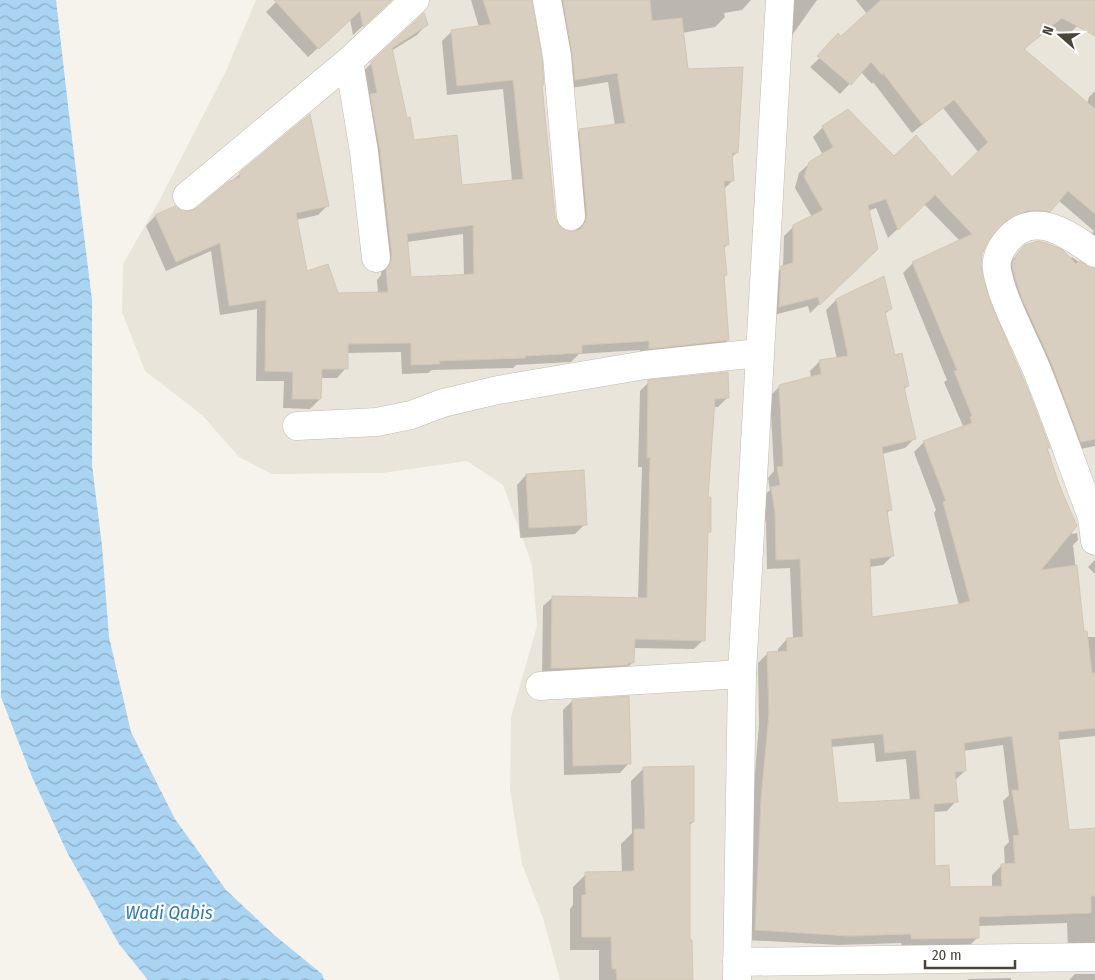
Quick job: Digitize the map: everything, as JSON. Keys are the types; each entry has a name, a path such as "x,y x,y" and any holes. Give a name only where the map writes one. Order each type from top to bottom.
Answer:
{"street":[{"path":"187,196 349,61 415,0"},
{"path":"547,0 556,56 571,216"},
{"path":"780,0 742,674 737,971 884,970 1095,958"},
{"path":"349,61 364,152 376,258"},
{"path":"1095,253 1070,236 1049,227 1034,225 1013,234 998,253 996,268 1002,288 1036,369 1092,517 1095,541"},
{"path":"296,426 377,422 411,415 443,403 498,390 645,365 759,353"},
{"path":"540,686 742,674"}],"shaded area":[{"path":"256,0 1095,0 1095,980 560,980 543,918 522,864 510,790 511,717 537,626 532,565 503,485 467,461 382,473 272,474 239,457 202,415 145,371 122,312 123,264 158,203 226,71"}],"water":[{"name":"Wadi Qabis","path":"0,0 56,0 92,300 92,465 102,546 109,637 131,732 175,819 226,890 273,934 322,974 324,980 148,980 119,944 68,854 32,777 1,697"}],"building":[{"path":"274,0 392,0 363,27 360,11 319,49"},
{"path":"483,0 532,0 542,58 544,85 542,85 555,217 559,225 565,230 572,232 580,229 585,223 587,215 579,129 625,123 617,73 575,80 563,0 650,0 652,21 682,18 688,69 743,67 738,153 732,153 734,181 724,181 729,245 724,245 727,275 724,276 729,340 649,349 649,341 582,345 582,353 525,356 525,358 439,361 440,364 411,365 411,343 348,344 348,369 322,369 321,399 292,399 293,372 265,371 266,300 229,306 220,243 176,262 155,215 175,206 182,211 190,211 197,208 228,182 240,177 239,173 310,114 329,206 296,213 307,271 328,264 338,293 388,292 386,269 390,264 392,256 380,150 370,94 377,93 371,62 424,13 428,25 392,48 407,118 410,117 414,140 457,135 462,185 523,179 513,80 457,86 451,30 491,24","holes":["473,225 474,274 411,277 407,234"]},
{"path":"881,0 1095,0 1095,36 1062,18 1024,49 1095,109 1095,214 1068,191 1050,212 1026,211 1006,221 988,241 982,254 981,265 989,299 1029,392 1050,448 1047,448 1060,487 1077,526 1041,570 1077,565 1084,631 1087,631 1092,673 1095,673 1095,728 1058,732 1069,830 1095,828 1095,896 1091,896 1091,913 979,917 979,938 911,939 911,934 849,936 755,930 761,799 769,713 767,652 787,651 787,638 803,637 800,559 776,560 775,513 771,487 780,485 777,467 783,466 779,385 821,374 819,360 848,356 836,299 884,276 892,309 885,312 895,355 902,353 909,386 904,387 916,439 882,447 892,510 887,511 894,556 870,559 872,617 956,605 970,601 943,502 946,501 923,441 972,423 970,417 972,416 954,371 957,370 912,262 972,234 935,195 898,230 886,199 868,205 878,249 820,305 818,297 779,307 781,266 793,263 793,225 823,210 804,177 809,162 833,147 822,126 848,109 894,156 916,135 952,177 988,142 954,100 922,124 883,73 882,75 871,62 851,85 817,56 838,33 841,36","holes":["883,734 885,753 916,750 920,799 838,803 831,739","1012,736 1019,790 1012,790 1019,835 1013,836 1015,863 1001,864 1002,886 950,887 949,865 935,866 934,804 958,802 955,772 966,771 964,743"]},
{"path":"1038,241 1063,250 1076,264 1079,261 1095,269 1095,439 1081,442 1051,362 1023,301 1015,278 1012,264 1017,254 1025,245"},
{"path":"728,372 729,398 715,399 708,497 711,497 711,532 708,532 705,641 635,639 634,663 628,663 628,665 551,668 552,596 647,598 650,458 647,458 648,380"},
{"path":"584,470 587,525 529,528 526,474"},
{"path":"629,696 631,764 573,766 572,700"},
{"path":"694,766 694,822 690,822 690,940 692,940 693,980 617,980 616,969 612,969 611,937 582,937 582,895 586,895 585,872 634,871 634,829 645,829 643,767"}]}
